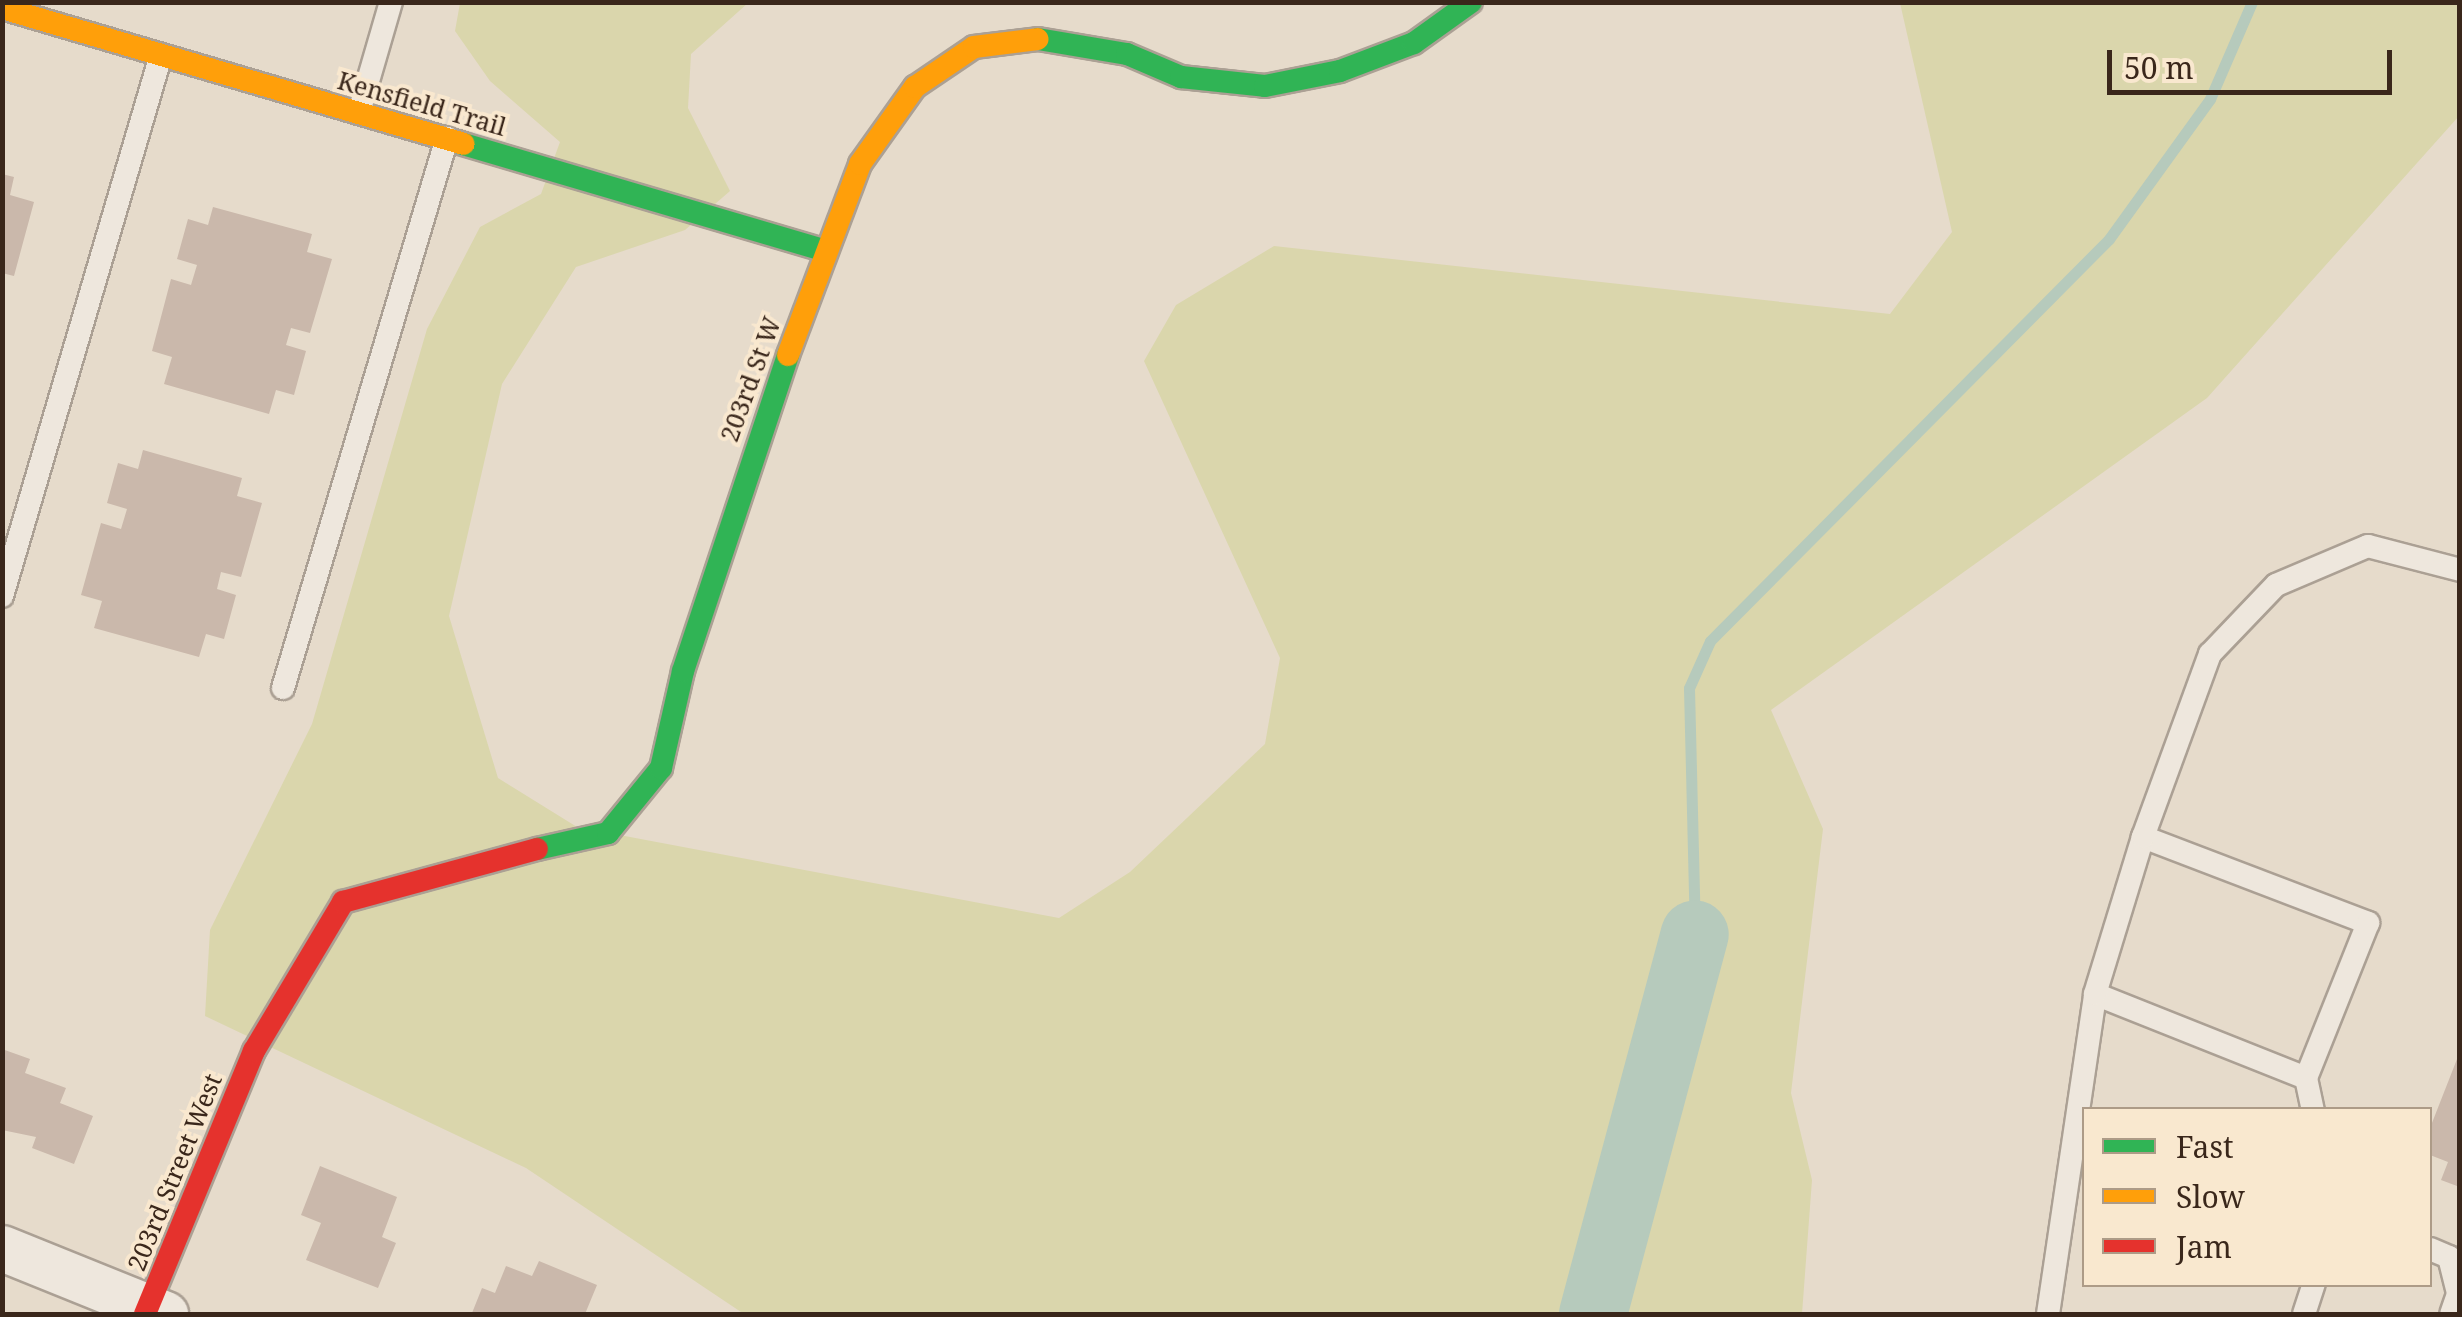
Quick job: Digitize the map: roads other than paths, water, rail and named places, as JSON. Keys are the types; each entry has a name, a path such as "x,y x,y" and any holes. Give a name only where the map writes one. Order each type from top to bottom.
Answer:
{"street":[{"name":"203rd St W","path":"254,1051 343,902 448,869 608,833 661,768 714,562 826,251 860,164 915,87 974,47 1044,38 1127,54 1181,77 1265,86 1340,72 1414,44 1471,2"},
{"name":"Kensfield Trail","path":"2,8 826,251"},
{"name":"203rd Street West","path":"153,1312 254,1051"},
{"path":"2,1248 153,1312"}],"lane":[{"path":"74,29 81,2"},
{"path":"359,112 391,2"},
{"path":"2,596 162,55"},
{"path":"283,688 447,138"},
{"path":"2048,1314 2095,994 2143,837 2210,654 2276,585 2368,546 2460,570"},
{"path":"2143,837 2368,923 2306,1078 2312,1107"},
{"path":"2095,994 2306,1078"},
{"path":"2432,1250 2448,1256 2458,1294 2451,1314"},
{"path":"2304,1314 2313,1287"}],"waterway":[{"path":"1695,934 1689,688 1710,641 2109,239 2210,99 2252,2"},
{"path":"1593,1314 1695,934"}]}
